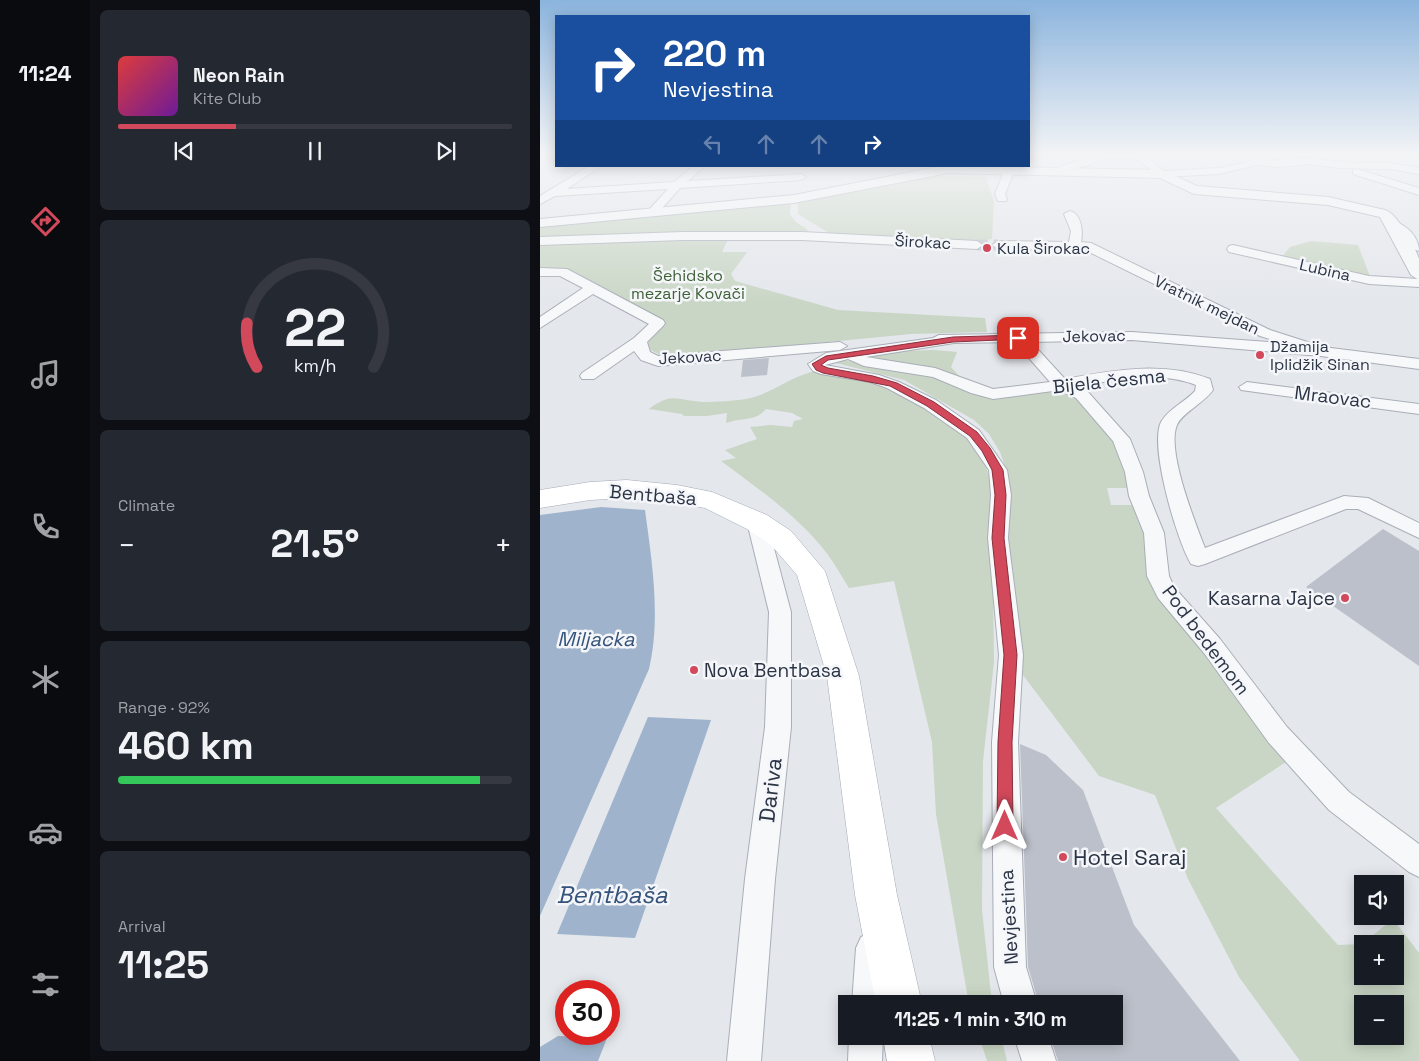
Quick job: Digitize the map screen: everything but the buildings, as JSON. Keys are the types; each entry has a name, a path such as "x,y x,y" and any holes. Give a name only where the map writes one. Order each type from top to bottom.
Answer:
{"main road":[{"name":"Bentbaša","path":"540,499 608,490 677,494 712,501 757,522 781,538 810,571 843,676 876,895 897,995"},
{"path":"908,1045 911,1061"}],"street":[{"path":"652,213 660,205"},
{"path":"540,223 733,205"},
{"path":"1340,205 1369,209 1385,214 1394,226 1419,275"},
{"path":"1070,214 1077,231 1074,246"},
{"path":"1394,226 1407,234 1412,244 1419,247"},
{"name":"Širokac","path":"540,241 684,236 802,236 977,245"},
{"name":"Vratnik mejdan","path":"998,245 1087,246 1265,333 1321,351 1419,364"},
{"name":"Lubina","path":"1233,249 1369,280 1419,283"},
{"name":"Jekovac","path":"540,272 562,272 658,323 639,341 588,376"},
{"path":"540,324 592,289"},
{"name":"Jekovac","path":"639,341 641,352 648,358 658,361 910,340 1132,336 1321,351"},
{"name":"Pod bedemom","path":"1018,338 1061,384 1082,395 1101,419 1121,439 1134,472 1139,496 1154,533 1158,576 1166,592 1212,646 1278,735 1339,801 1419,862"},
{"name":"Nevjestina","path":"953,339 826,358 816,364 819,368 827,371 873,378 893,384 930,404 973,434 986,450 998,470 1001,495 998,538 1011,655 1005,742 1010,967 1018,995"},
{"name":"Bijela česma","path":"853,355 856,359 864,362 941,374 967,387 998,394 1061,384 1166,373 1195,377 1204,382 1205,390 1200,398 1169,423 1165,434 1166,457 1198,559 1344,502 1361,502 1419,531"},
{"name":"Mraovac","path":"1247,387 1419,409"},
{"name":"Dariva","path":"744,1061 760,879 778,717 780,612 757,522"},
{"path":"869,995 876,895"},
{"path":"865,1061 866,1045"},
{"path":"1034,1045 1039,1061"}],"green space":[{"path":"772,205 791,205 790,214 796,222 808,230 807,232 540,238 540,227"},
{"path":"798,205 994,205 992,239 977,241 829,233 798,214"},
{"name":"Šehidsko mezarje Kovači","path":"728,239 722,252 747,252 731,274 735,281 838,310 985,318 987,332 911,334 666,358 649,349 648,341 665,325 665,321 584,283 562,270 540,269 540,245"},
{"path":"1311,241 1358,245 1372,282 1278,262 1290,247"},
{"path":"934,350 957,352 951,367 964,381 937,368 871,358 873,355 899,351"},
{"path":"841,360 925,372 980,393 1060,386 1079,396 1116,438 1133,488 1107,488 1111,505 1138,505 1146,532 1150,578 1292,758 1216,808 1338,945 1354,944 1354,985 1404,985 1404,935 1373,935 1386,925 1398,925 1419,953 1419,1061 1300,1061 1239,977 1188,879 1155,795 1099,776 1014,663 1006,535 1011,496 1009,478 1000,452 989,434 974,420 904,380 832,362"},
{"path":"817,371 890,386 968,435 986,465 992,492 994,662 983,761 982,910 991,995 968,995 967,993 936,814 932,742 894,581 849,588 828,555 792,516 721,461 736,458 725,450 757,439 750,427 771,425 792,427 794,421 803,419 792,413 766,409 752,418 726,423 727,413 707,416 684,416 682,414 649,409 664,400 676,398 703,402 755,397 808,373"},
{"path":"982,1045 1003,1045 1007,1061 987,1061"}],"water":[{"name":"Miljacka","path":"601,507 645,510 654,590 653,650 649,669 540,916 540,515"},
{"name":"Bentbaša","path":"648,717 711,720 635,938 557,934"},
{"path":"555,1038 555,1045 604,1045 598,1061 540,1061 540,1047"}],"tunnel":[{"path":"977,245 998,245"}],"place":[{"name":"Kula Širokac","path":"987,248"},
{"name":"Džamija Iplidžik Sinan","path":"1260,355"},
{"name":"Kasarna Jajce","path":"1345,598"},
{"name":"Nova Bentbasa","path":"694,670"},
{"name":"Hotel Saraj","path":"1063,857"}],"route":[{"path":"1005,826 1005,742 1011,655 998,538 1001,495 998,470 986,450 973,434 930,404 893,384 873,378 827,371 819,368 816,364 826,358 953,339 1018,338"}]}
